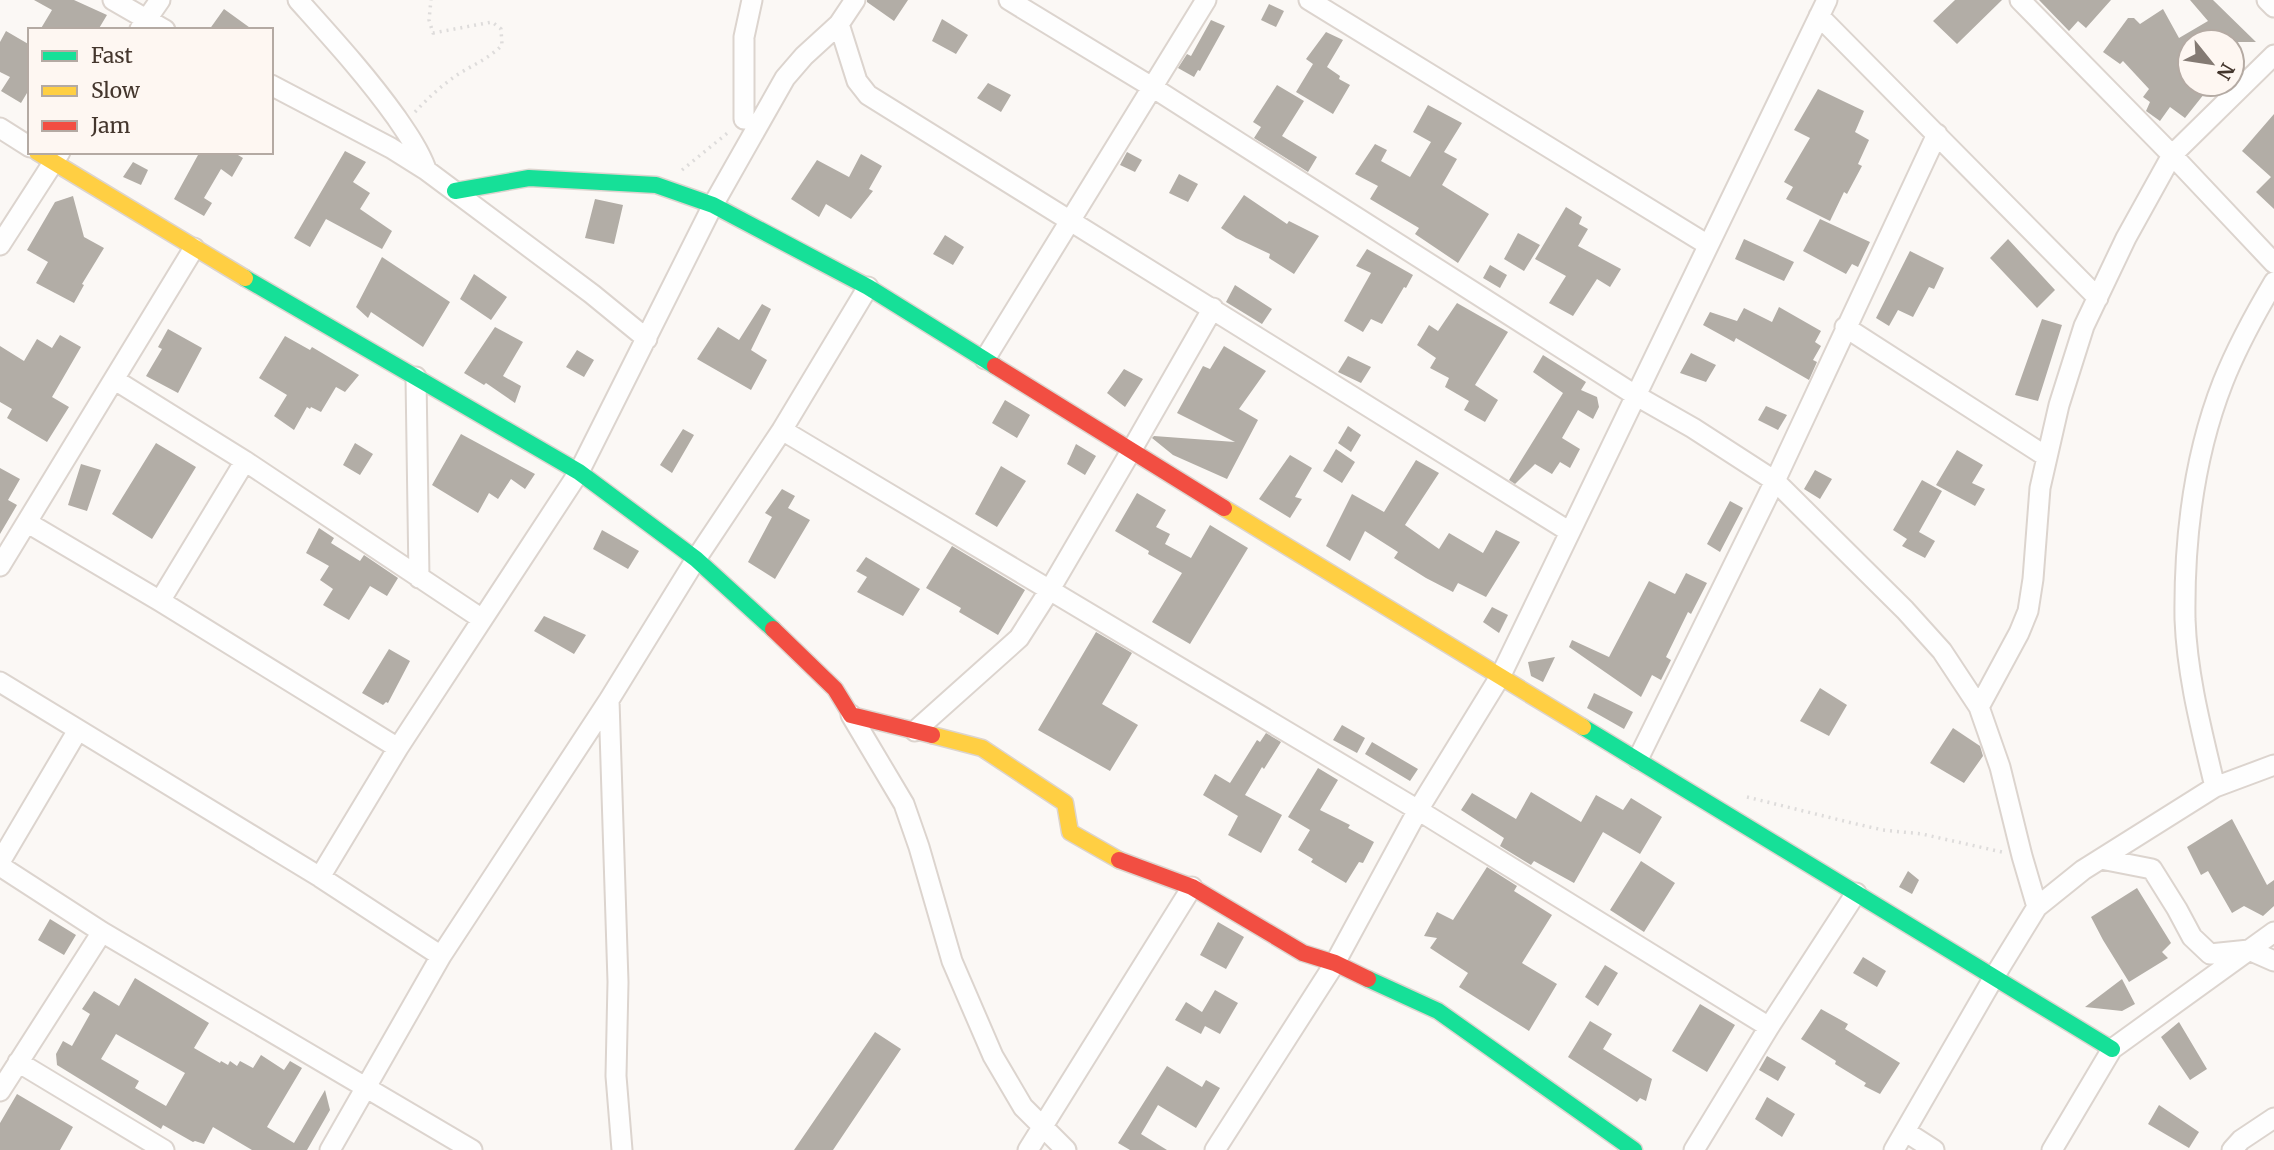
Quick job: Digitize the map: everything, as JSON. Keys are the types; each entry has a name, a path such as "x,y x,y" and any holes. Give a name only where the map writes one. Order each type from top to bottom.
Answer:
{"street":[{"path":"113,0 143,25 160,0"},
{"path":"298,0 373,84 422,158 426,170"},
{"path":"744,119 744,37 752,0"},
{"path":"320,877 398,748 579,472 713,205 785,78 792,68 839,24 855,0"},
{"path":"1009,0 1152,87 1635,395 1693,428 1775,481 1905,610 1942,652 1979,707 2000,767 2037,907"},
{"path":"985,359 1206,0"},
{"path":"1310,0 1708,245"},
{"path":"2020,0 2274,263"},
{"path":"2267,0 2274,7"},
{"path":"1215,1150 1335,964 1418,810 1501,675 1823,8 1937,134 2098,298"},
{"path":"839,24 857,81 868,95 1570,532"},
{"path":"1979,707 2028,611 2034,579 2040,488 2059,405 2084,326 2126,238 2172,155 2274,55"},
{"path":"273,86 391,148 426,170 592,294 647,339"},
{"path":"0,128 28,146"},
{"path":"1638,759 1775,481 1937,134"},
{"path":"0,245 50,156 194,248 579,472 696,559 835,689 904,804 953,961 993,1056 1023,1107 1066,1150"},
{"path":"455,191 529,178 556,178 656,185 713,205 868,287 2112,1049"},
{"path":"0,566 194,248"},
{"path":"2216,787 2195,702 2185,620 2189,531 2201,454 2223,383 2250,323 2274,282"},
{"path":"330,1150 441,956 782,430 868,287"},
{"path":"915,731 1018,638 1132,451 1213,308"},
{"path":"1845,327 2048,457"},
{"path":"416,377 419,578"},
{"path":"115,380 244,461 482,619"},
{"path":"782,430 1418,810 1769,1027"},
{"path":"160,601 244,461"},
{"path":"28,523 398,748"},
{"path":"0,682 320,877 441,956"},
{"path":"609,700 618,982 617,1076 622,1150"},
{"path":"851,715 982,748 1065,803 1070,832 1132,866 1192,887 1303,953 1335,964 1438,1011 1634,1150"},
{"path":"78,730 0,864 102,933 472,1150"},
{"path":"1894,1150 2037,907 2101,859 2216,787 2274,765"},
{"path":"2101,859 2152,869 2178,909 2192,937 2210,954 2249,950 2274,961"},
{"path":"1028,1150 1192,887"},
{"path":"1694,1150 1769,1027 1856,893"},
{"path":"2052,1150 2112,1049 2274,932"},
{"path":"0,1091 102,933"},
{"path":"18,1062 159,1149"},
{"path":"2243,1147 2274,1118"},
{"path":"1906,1132 1934,1150"}],"path":[{"path":"402,127 425,101 455,77 494,53 502,44 501,29 492,22 433,33 429,20 431,0"},
{"path":"656,185 686,168 744,119"},
{"path":"1735,794 1863,825 1922,834 2022,856"}],"building":[{"path":"34,0 74,0 107,15 99,28 41,28 52,10"},
{"path":"867,0 908,0 894,21"},
{"path":"1955,0 2002,0 1957,44 1933,21"},
{"path":"2039,0 2111,0 2086,28 2078,21 2069,31"},
{"path":"2190,0 2213,0 2242,28 2196,28 2208,21"},
{"path":"1269,4 1284,11 1276,27 1261,20"},
{"path":"224,9 250,28 210,28"},
{"path":"2163,9 2176,33 2176,98 2201,98 2185,118 2170,107 2160,121 2146,111 2150,102 2143,97 2149,89 2123,61 2120,64 2103,52 2128,18 2134,18 2140,24"},
{"path":"942,19 968,35 956,54 932,41"},
{"path":"1211,20 1225,26 1194,77 1178,68 1187,54 1191,56"},
{"path":"6,31 28,44 28,91 21,103 1,91 10,77 0,72 0,42"},
{"path":"1326,32 1343,40 1327,67 1350,85 1333,114 1296,92 1313,64 1306,59"},
{"path":"2246,32 2256,42 2246,42"},
{"path":"988,83 1011,95 1001,112 977,98"},
{"path":"1277,85 1304,101 1282,136 1317,157 1308,172 1254,138 1261,127 1253,122"},
{"path":"1818,89 1864,111 1855,132 1869,140 1858,164 1862,166 1847,194 1844,192 1830,221 1786,199 1793,187 1784,182 1810,138 1794,130"},
{"path":"1428,105 1462,123 1444,152 1457,159 1442,185 1489,214 1458,263 1415,234 1419,228 1370,199 1378,186 1355,174 1375,144 1387,150 1381,161 1410,177 1431,142 1413,132"},
{"path":"2274,114 2274,209 2256,192 2271,177 2242,151"},
{"path":"345,151 366,162 353,182 370,193 360,209 392,231 382,249 326,219 310,247 294,238"},
{"path":"1127,152 1142,160 1135,172 1120,165"},
{"path":"236,154 243,158 232,177 221,169 204,198 212,203 204,216 174,199 198,155"},
{"path":"861,154 882,166 869,189 873,191 851,219 826,204 819,217 791,199 817,160 849,177"},
{"path":"133,162 148,170 141,185 123,177"},
{"path":"1179,174 1198,184 1188,202 1169,193"},
{"path":"1244,195 1287,224 1289,221 1319,236 1294,274 1269,258 1270,254 1221,228"},
{"path":"73,196 84,237 104,248 74,303 36,283 48,262 27,250 55,202"},
{"path":"595,199 623,205 614,244 585,238"},
{"path":"1566,207 1582,217 1579,224 1588,229 1578,246 1621,269 1610,287 1597,279 1573,316 1549,303 1566,276 1535,259"},
{"path":"1820,219 1870,242 1858,267 1852,264 1846,274 1803,251"},
{"path":"1518,233 1540,245 1524,271 1504,259"},
{"path":"945,235 964,247 953,265 933,254"},
{"path":"1744,239 1794,262 1784,281 1735,259"},
{"path":"2008,239 2055,290 2037,308 1990,258"},
{"path":"1367,249 1413,275 1382,324 1371,319 1363,332 1344,321 1371,273 1356,266"},
{"path":"1910,251 1944,268 1934,289 1929,287 1913,317 1898,310 1889,326 1876,318"},
{"path":"382,257 450,302 423,347 371,312 368,318 356,307"},
{"path":"1490,265 1507,275 1500,288 1483,278"},
{"path":"474,274 507,297 491,320 460,299"},
{"path":"1235,285 1272,309 1262,324 1226,302"},
{"path":"1457,303 1508,332 1475,385 1498,400 1485,422 1464,410 1469,401 1445,387 1449,378 1430,368 1436,358 1417,345 1429,325 1438,331"},
{"path":"762,304 771,309 751,350 767,360 751,390 697,359 718,327 739,340"},
{"path":"1779,307 1821,331 1815,342 1821,346 1813,360 1817,362 1809,380 1736,338 1734,342 1703,325 1710,312 1737,321 1744,308 1772,322"},
{"path":"2042,319 2062,325 2038,401 2015,395"},
{"path":"495,327 523,342 503,376 521,386 515,403 486,383 484,385 464,373"},
{"path":"168,329 202,348 178,393 146,376 162,349 158,347"},
{"path":"60,335 81,347 52,397 69,407 47,442 7,418 12,409 0,402 0,346 24,361 37,339 52,348"},
{"path":"285,336 310,350 312,347 359,375 345,392 336,387 321,412 307,407 294,430 274,416 287,395 259,378"},
{"path":"1224,346 1266,371 1239,409 1258,420 1227,479 1173,455 1152,438 1235,442 1177,413 1203,366 1210,369"},
{"path":"577,350 594,360 584,377 566,367"},
{"path":"1691,353 1716,365 1706,382 1680,373"},
{"path":"1543,355 1586,382 1581,390 1597,397 1599,407 1593,419 1578,410 1562,438 1580,449 1570,468 1560,462 1552,474 1535,464 1515,484 1509,480 1563,393 1533,372"},
{"path":"1348,356 1371,367 1361,383 1338,372"},
{"path":"1124,369 1143,379 1125,407 1107,393"},
{"path":"1005,400 1030,415 1017,438 992,423"},
{"path":"1766,406 1787,415 1778,430 1758,420"},
{"path":"1348,426 1361,435 1351,452 1338,443"},
{"path":"683,429 694,435 672,473 660,465"},
{"path":"461,434 535,474 525,489 511,479 498,499 489,493 478,513 432,485"},
{"path":"156,443 196,467 152,539 112,514"},
{"path":"355,443 373,454 360,475 343,465"},
{"path":"1076,444 1096,456 1085,475 1067,464"},
{"path":"1336,449 1355,462 1342,483 1323,471"},
{"path":"1957,450 1983,465 1972,483 1985,489 1975,506 1936,485"},
{"path":"1290,455 1312,468 1295,497 1302,499 1290,518 1259,499"},
{"path":"1416,460 1439,473 1405,525 1439,549 1449,533 1483,553 1496,530 1520,542 1486,597 1458,583 1453,592 1426,578 1394,558 1398,552 1365,531 1350,561 1326,546 1352,494 1384,512"},
{"path":"81,464 101,470 87,511 68,505"},
{"path":"1001,466 1026,481 997,527 975,514"},
{"path":"0,468 20,479 8,500 17,505 0,534"},
{"path":"1815,470 1832,479 1820,499 1804,489"},
{"path":"1922,480 1942,491 1919,532 1935,541 1925,558 1902,546 1907,539 1893,530"},
{"path":"782,489 795,496 788,508 810,520 775,579 748,562 772,517 765,513"},
{"path":"1137,493 1166,510 1156,527 1170,534 1165,544 1191,558 1210,525 1248,548 1190,644 1152,622 1182,573 1115,531"},
{"path":"1730,501 1743,508 1720,552 1707,544"},
{"path":"319,528 334,538 331,543 360,561 364,555 398,578 387,596 370,586 349,620 323,605 333,589 320,580 329,566 306,553"},
{"path":"602,530 639,551 628,569 593,549"},
{"path":"952,546 1025,590 998,635 959,612 961,608 926,588"},
{"path":"866,557 920,589 903,616 857,592 867,577 856,571"},
{"path":"1686,573 1707,583 1691,614 1688,612 1666,657 1671,660 1661,680 1652,675 1641,697 1569,647 1572,640 1609,657 1649,581 1675,594"},
{"path":"1492,607 1508,615 1499,633 1483,622"},
{"path":"544,616 586,635 574,654 534,631"},
{"path":"1096,632 1132,653 1102,704 1138,725 1110,771 1038,730"},
{"path":"389,649 410,661 388,703 383,705 362,693"},
{"path":"1555,657 1543,682 1531,676 1528,662"},
{"path":"1820,688 1847,705 1829,736 1800,721"},
{"path":"1594,693 1633,712 1624,729 1587,708"},
{"path":"1342,725 1365,738 1357,753 1333,740"},
{"path":"1953,728 1980,746 1983,756 1964,783 1930,763"},
{"path":"1266,733 1281,742 1245,795 1282,815 1261,853 1228,835 1238,816 1203,795 1215,774 1230,783 1257,740 1260,742"},
{"path":"1372,742 1418,769 1410,781 1365,754"},
{"path":"1318,768 1338,780 1320,810 1350,825 1348,828 1374,842 1363,863 1359,862 1346,883 1311,862 1313,859 1298,850 1310,830 1288,817"},
{"path":"1531,792 1581,822 1596,795 1623,810 1631,798 1662,817 1640,854 1603,832 1574,883 1534,861 1531,865 1500,846 1504,838 1461,810 1472,793 1516,819"},
{"path":"2232,819 2267,885 2274,880 2274,906 2263,916 2244,906 2232,913 2208,871 2201,875 2187,847"},
{"path":"1641,861 1675,883 1644,932 1610,910"},
{"path":"1487,867 1517,886 1514,891 1552,915 1522,963 1557,984 1529,1031 1459,987 1468,973 1430,948 1437,938 1424,936 1437,912 1453,920"},
{"path":"1908,871 1919,880 1912,894 1899,887"},
{"path":"2137,888 2171,943 2162,952 2168,958 2129,982 2091,917"},
{"path":"50,919 76,935 64,955 38,940"},
{"path":"1218,922 1244,937 1226,969 1200,955"},
{"path":"1863,957 1886,971 1877,987 1853,973"},
{"path":"1605,965 1618,973 1598,1006 1585,997"},
{"path":"135,978 209,1023 194,1048 220,1063 221,1061 228,1065 230,1061 237,1066 240,1061 253,1068 261,1055 284,1070 290,1061 302,1068 267,1127 294,1143 325,1090 330,1110 307,1150 252,1150 213,1127 204,1144 193,1142 163,1125 161,1129 57,1065 56,1054 63,1041 72,1046 90,1014 82,1009 94,991 119,1006","holes":["116,1034 185,1073 166,1106 135,1088 139,1081 101,1059"]},
{"path":"2122,979 2135,1004 2122,1011 2085,1007"},
{"path":"1215,990 1238,1003 1220,1034 1205,1026 1201,1034 1175,1020 1186,1002 1202,1012"},
{"path":"1700,1004 1735,1025 1707,1072 1672,1051"},
{"path":"1821,1009 1848,1024 1845,1029 1900,1063 1880,1094 1864,1086 1866,1083 1801,1039"},
{"path":"1590,1021 1612,1034 1603,1049 1652,1079 1646,1101 1640,1098 1637,1102 1568,1057"},
{"path":"2179,1022 2207,1069 2190,1080 2161,1037"},
{"path":"875,1032 901,1049 833,1150 794,1150"},
{"path":"1767,1056 1786,1067 1778,1081 1759,1070"},
{"path":"1167,1066 1202,1087 1206,1080 1220,1088 1196,1128 1158,1105 1141,1134 1167,1150 1130,1150 1118,1143"},
{"path":"17,1094 73,1127 60,1150 0,1150 0,1123"},
{"path":"1767,1097 1795,1114 1782,1137 1755,1119"},
{"path":"2159,1105 2199,1132 2189,1148 2148,1124"}],"traffic: fast":[{"path":"455,191 529,178 656,185 713,205 868,287 995,366"},
{"path":"245,278 579,472 696,559 773,629"},
{"path":"1583,727 2112,1049"},
{"path":"1368,979 1438,1011 1634,1150"}],"traffic: slow":[{"path":"40,154 245,278"},
{"path":"1224,508 1583,727"},
{"path":"932,735 982,748 1065,803 1070,832 1119,860"}],"traffic: jam":[{"path":"995,366 1224,508"},
{"path":"773,629 835,689 851,715 932,735"},
{"path":"1119,860 1192,887 1303,953 1335,963 1368,979"}]}
